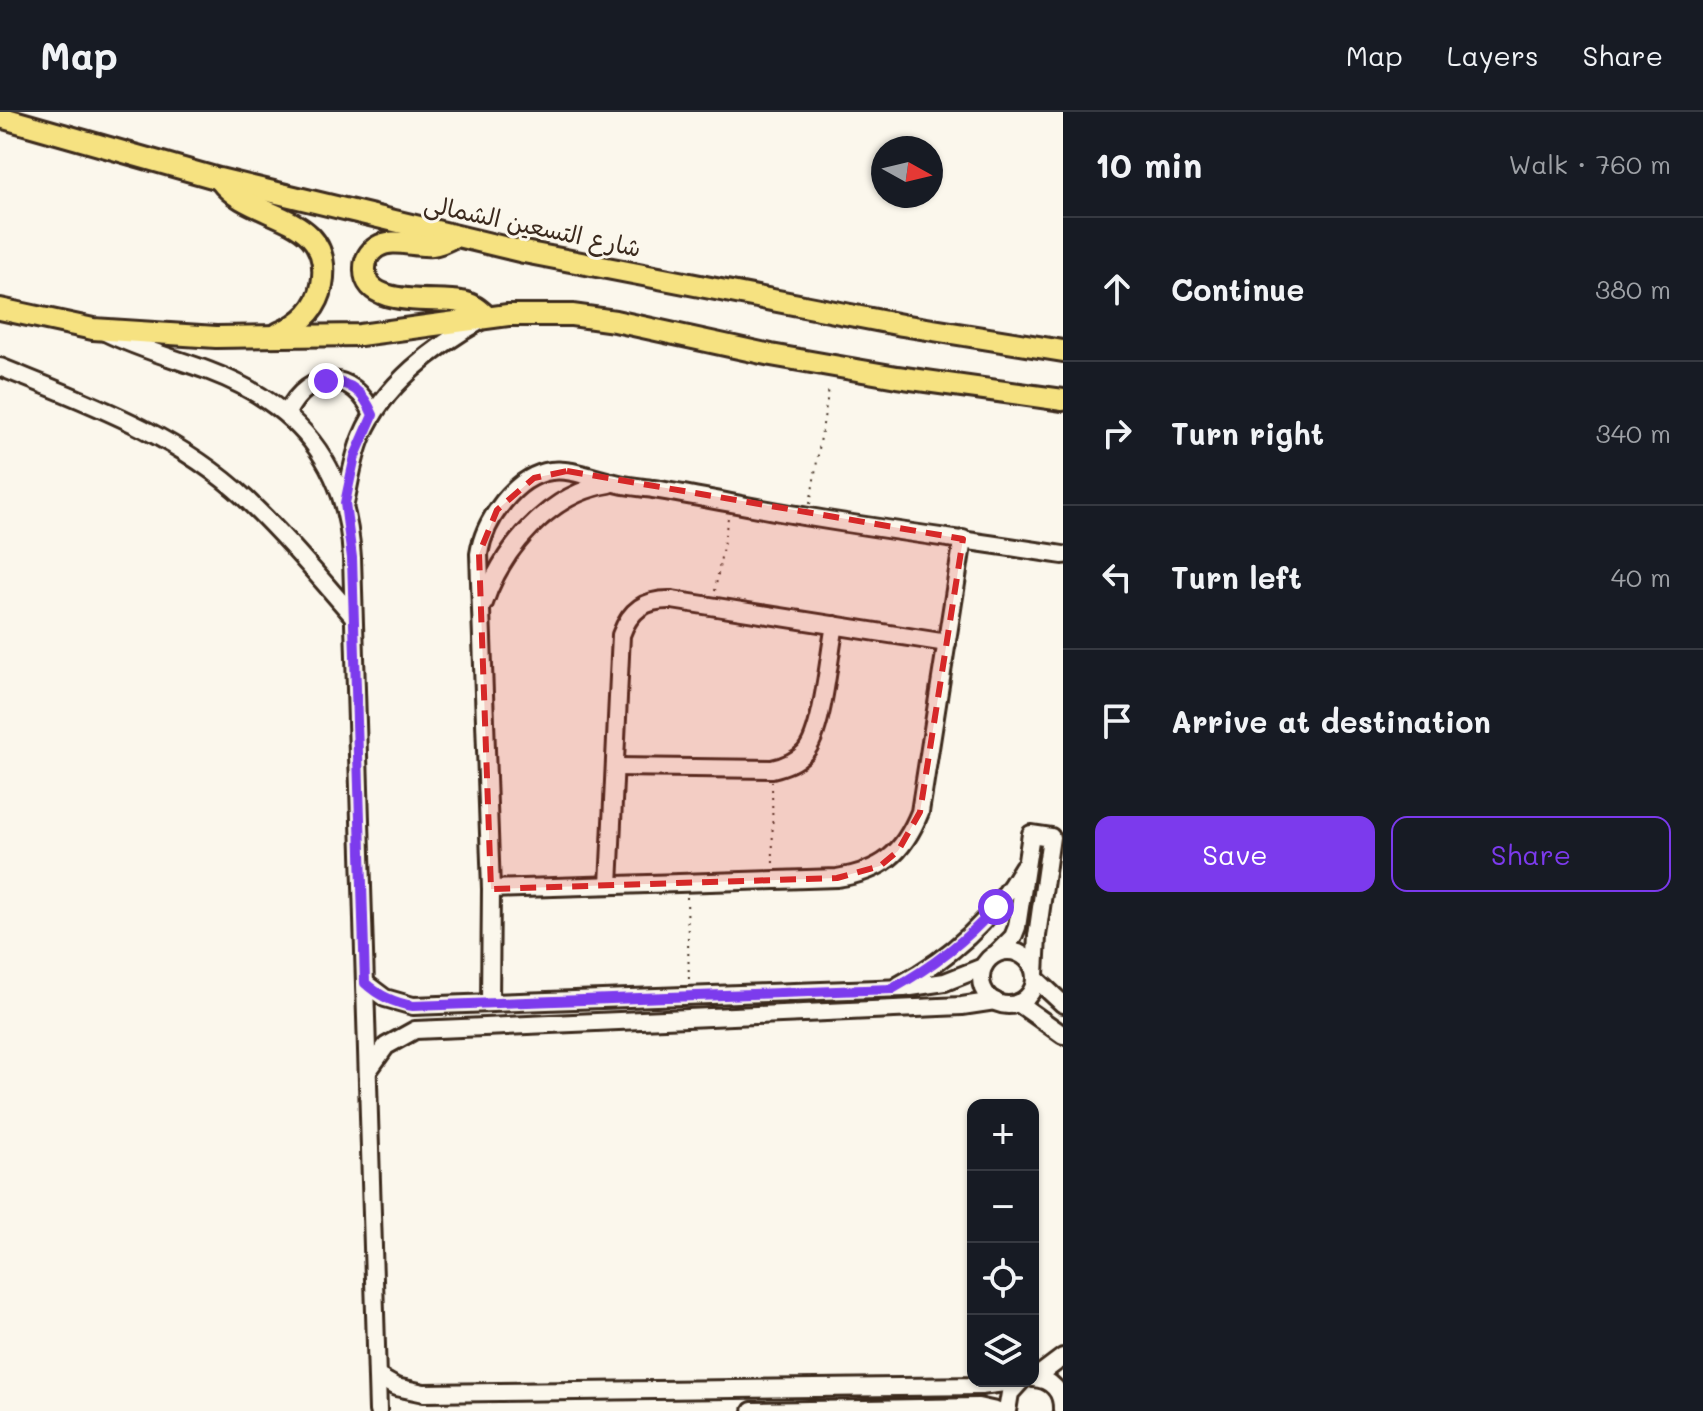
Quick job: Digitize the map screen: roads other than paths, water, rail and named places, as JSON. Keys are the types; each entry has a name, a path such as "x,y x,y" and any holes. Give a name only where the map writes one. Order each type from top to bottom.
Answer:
{"main road":[{"name":"شارع التسعين الشمالى","path":"0,117 219,179 536,255 827,311 1063,351"},
{"path":"219,179 239,199 301,227 313,240 321,257 322,283 312,308 300,321 271,336"},
{"path":"455,236 432,245 393,242 378,246 368,256 364,271 366,278 381,295 460,301 475,307 487,317"},
{"path":"0,309 100,329 216,337 360,335 487,317 550,313 593,317 787,358 897,377 1063,400"}],"street":[{"path":"345,503 355,456 373,415 424,359 487,317"},
{"path":"100,329 138,347 225,377 287,413 314,442 345,503 351,542 378,1411"},
{"path":"0,367 115,414 200,463 245,498 353,616"},
{"path":"287,413 306,389 319,382 333,381 347,384 360,392 373,415"},
{"path":"490,1003 491,889 479,554 481,538 508,497 549,471 567,471 614,483 731,501 808,517 1063,555"},
{"path":"482,608 501,563 533,524 590,487 614,483"},
{"path":"491,889 859,875 889,859 912,833 920,812 963,539"},
{"path":"609,885 621,635 634,611 645,603 658,599 713,606 947,643"},
{"path":"615,767 772,769 795,761 812,742 835,625"},
{"path":"365,983 385,998 413,1006 892,989 945,982 983,967 1013,937 1031,834 1051,837 1032,991 1018,1003 1005,1005 995,1001 982,986 983,967"},
{"path":"892,989 941,959 970,934 996,907 1028,859"},
{"path":"1017,927 1025,936 1037,936"},
{"path":"998,952 1022,954 1033,966 1035,976 1063,1004"},
{"path":"945,982 959,990 962,1006"},
{"path":"674,1018 682,996"},
{"path":"368,1071 386,1046 415,1030 962,1006 995,1001"},
{"path":"1018,1003 1063,1035"},
{"path":"413,1006 408,1018 415,1030"},
{"path":"1039,1372 1063,1357"},
{"path":"377,1376 396,1387 424,1393 967,1385"},
{"path":"1039,1382 1053,1385 1063,1402 1062,1411"},
{"path":"1007,1411 1010,1393 1017,1387"},
{"path":"752,1411 978,1407 996,1411"}]}
